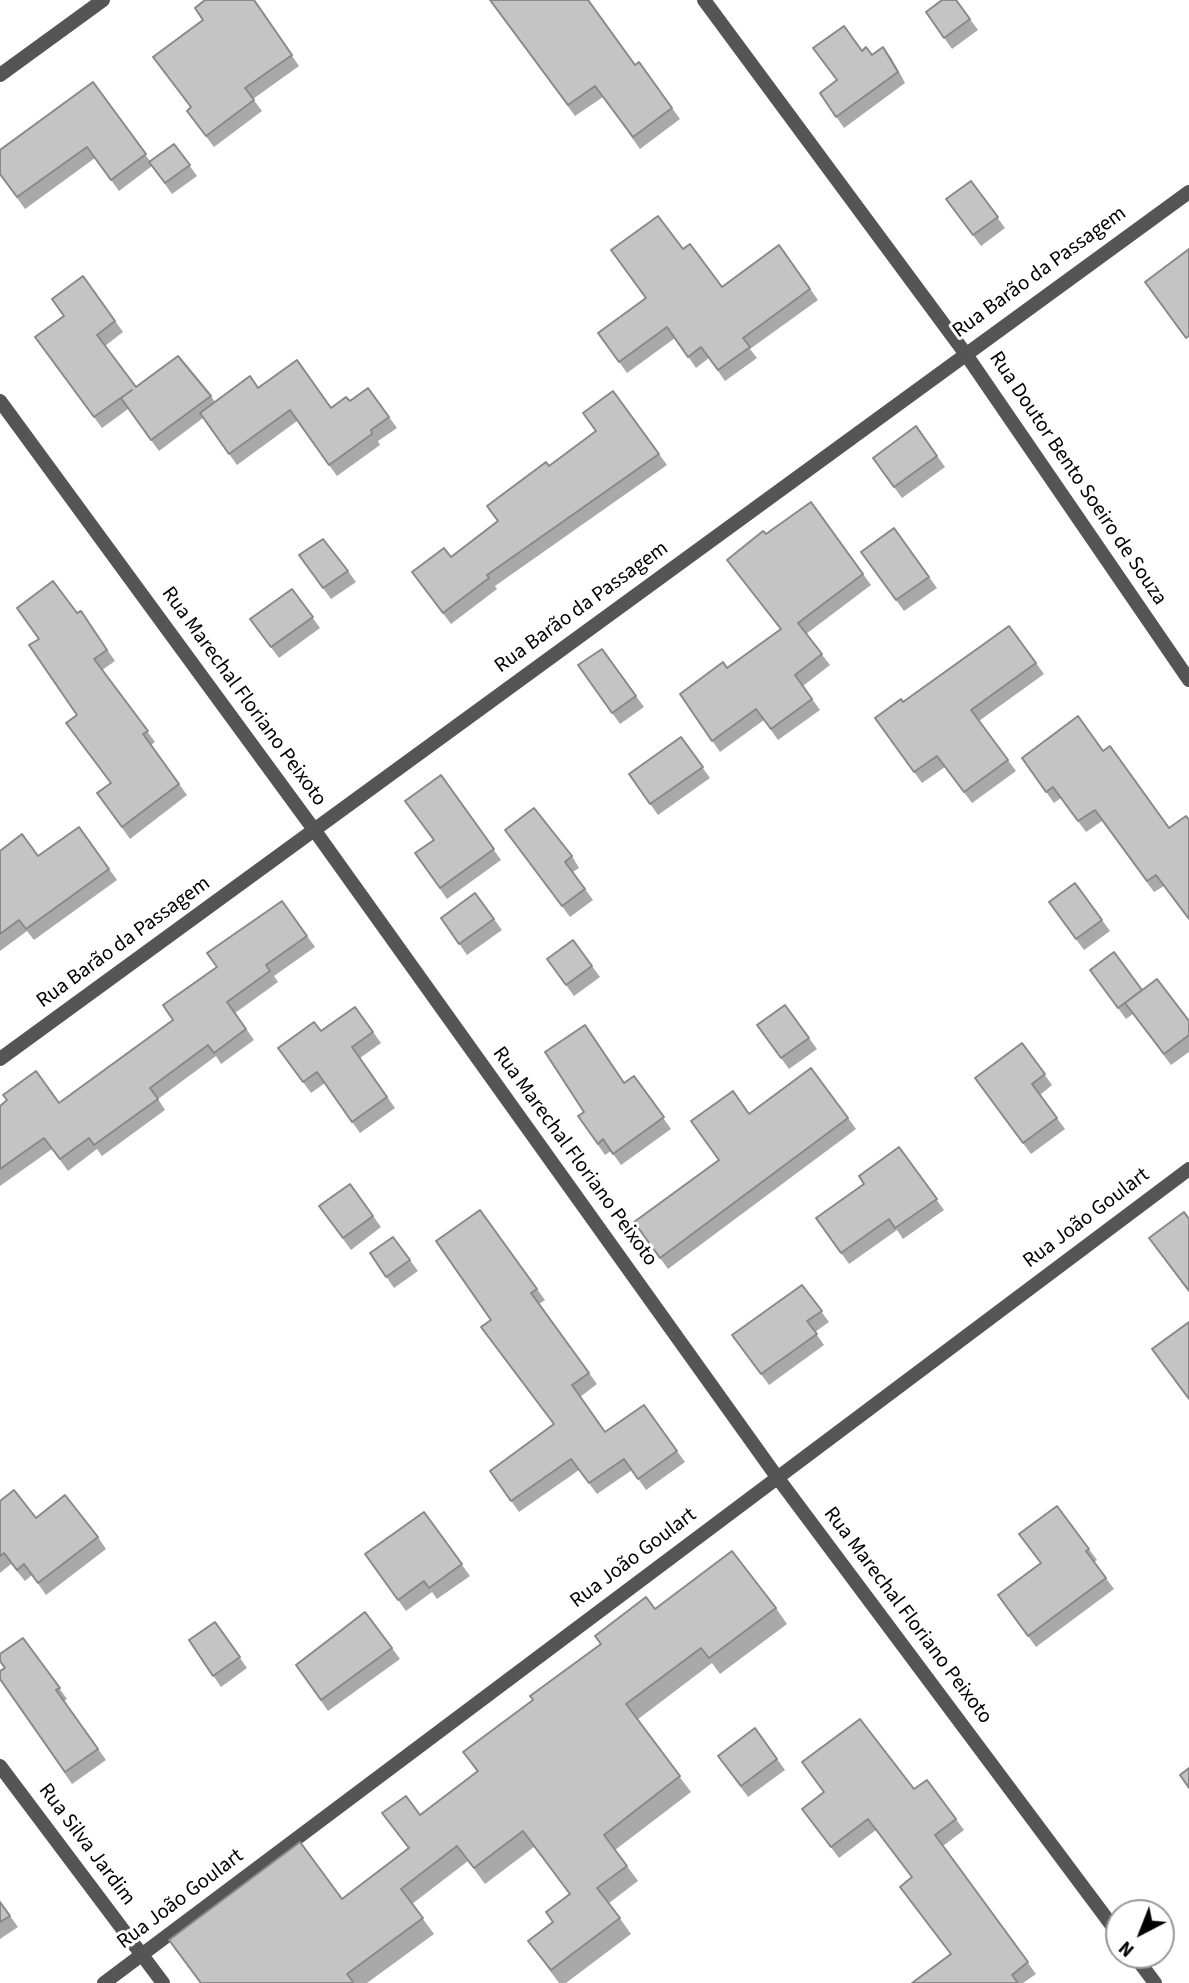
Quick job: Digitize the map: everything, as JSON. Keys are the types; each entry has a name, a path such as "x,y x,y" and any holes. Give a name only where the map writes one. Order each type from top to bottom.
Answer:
{"street":[{"path":"0,75 103,0"},
{"name":"Rua Doutor Bento Soeiro de Souza","path":"704,0 965,353 1189,680"},
{"name":"Rua Barão da Passagem","path":"0,1059 1189,192"},
{"name":"Rua Marechal Floriano Peixoto","path":"0,401 315,831 777,1478 1105,1916"},
{"name":"Rua João Goulart","path":"104,1983 1189,1169"},
{"name":"Rua Silva Jardim","path":"0,1766 163,1983"}],"building":[{"path":"205,0 254,0 292,55 245,88 254,100 206,136 187,111 191,107 153,57 203,20 195,8"},
{"path":"490,0 588,0 635,65 639,62 672,108 633,137 595,86 568,105"},
{"path":"942,0 956,0 970,19 944,38 926,12"},
{"path":"844,26 862,51 866,47 872,55 883,47 898,72 836,117 820,93 837,80 813,48"},
{"path":"93,82 146,154 111,180 87,147 17,197 0,174 0,150"},
{"path":"174,144 190,165 165,183 149,162"},
{"path":"971,181 998,217 973,235 946,199"},
{"path":"658,216 683,249 690,244 722,287 779,245 810,289 743,338 750,347 718,370 701,347 688,357 667,327 619,362 598,333 646,298 611,250"},
{"path":"1189,249 1189,336 1186,338 1145,282"},
{"path":"83,276 115,321 97,335 136,387 178,356 211,396 151,440 121,398 132,390 94,417 35,337 64,316 52,299"},
{"path":"297,360 331,408 346,397 350,401 368,388 389,417 371,430 372,434 329,465 290,410 229,454 200,413 250,376 258,388"},
{"path":"613,391 659,454 487,575 489,578 443,613 412,572 444,548 451,557 498,521 487,506 546,462 549,466 596,431 583,413"},
{"path":"916,426 937,456 894,487 873,458"},
{"path":"811,502 863,574 798,623 822,654 795,675 812,699 771,729 756,709 712,741 680,694 723,662 727,668 781,629 727,560 763,531 766,534"},
{"path":"894,528 929,577 896,600 861,552"},
{"path":"323,539 348,571 323,588 299,555"},
{"path":"53,581 77,613 81,611 107,650 94,659 148,731 143,734 179,784 122,827 97,793 111,783 66,723 77,715 29,645 39,639 17,608"},
{"path":"292,589 313,617 271,647 250,619"},
{"path":"1009,626 1036,663 971,710 1008,760 964,792 937,756 914,772 875,718 901,699 903,702"},
{"path":"602,649 636,696 612,713 578,665"},
{"path":"1078,716 1103,751 1110,746 1169,828 1186,816 1189,820 1189,919 1156,875 1147,881 1095,810 1078,821 1053,787 1046,792 1022,758"},
{"path":"681,737 703,767 650,804 629,774"},
{"path":"441,775 494,849 440,888 415,853 434,840 405,801"},
{"path":"534,808 572,856 565,862 585,889 562,906 505,830"},
{"path":"79,827 109,869 26,929 19,920 0,934 0,851 22,834 38,856"},
{"path":"1075,883 1102,920 1076,939 1049,902"},
{"path":"475,893 494,919 459,944 441,918"},
{"path":"282,901 307,936 266,965 270,971 227,1002 246,1029 214,1053 208,1045 150,1088 158,1099 94,1145 89,1138 60,1159 44,1138 0,1169 0,1106 7,1100 3,1095 36,1071 59,1103 173,1020 163,1005 217,967 207,953"},
{"path":"573,940 592,966 566,985 547,959"},
{"path":"1114,952 1142,990 1118,1008 1090,970"},
{"path":"1157,979 1189,1021 1189,1035 1164,1054 1125,1003"},
{"path":"785,1005 809,1038 781,1058 757,1025"},
{"path":"355,1007 373,1032 352,1047 387,1097 352,1122 317,1072 303,1082 278,1048 314,1022 321,1031"},
{"path":"585,1025 624,1083 634,1076 664,1117 613,1154 603,1139 598,1144 578,1116 584,1112 545,1052"},
{"path":"1022,1043 1045,1074 1032,1084 1057,1118 1023,1143 975,1078"},
{"path":"811,1068 848,1118 660,1258 634,1222 719,1160 691,1121 733,1091 749,1114"},
{"path":"899,1147 937,1199 895,1228 889,1219 841,1253 816,1218 864,1184 859,1176"},
{"path":"350,1184 373,1216 343,1238 319,1206"},
{"path":"480,1210 537,1289 531,1293 589,1373 572,1385 605,1432 644,1405 677,1451 638,1479 624,1459 589,1483 571,1459 511,1501 490,1471 554,1424 481,1327 491,1320 436,1241"},
{"path":"1184,1212 1189,1219 1189,1291 1149,1238"},
{"path":"393,1237 410,1260 386,1277 370,1253"},
{"path":"802,1285 822,1311 807,1321 817,1334 761,1374 732,1335"},
{"path":"1189,1322 1189,1399 1152,1349"},
{"path":"14,1490 36,1518 65,1495 98,1537 38,1583 24,1564 17,1570 4,1553 0,1556 0,1501"},
{"path":"1057,1506 1089,1549 1086,1551 1106,1578 1028,1636 998,1595 1041,1563 1019,1534"},
{"path":"424,1512 462,1564 429,1588 424,1581 398,1600 365,1554"},
{"path":"732,1551 776,1608 709,1658 701,1648 626,1704 680,1776 604,1835 627,1866 597,1888 620,1918 551,1970 528,1941 553,1922 546,1912 570,1894 523,1831 474,1868 457,1846 401,1889 423,1918 347,1974 352,1983 201,1983 169,1940 300,1842 342,1899 409,1848 382,1813 406,1796 420,1815 478,1771 463,1752 533,1700 530,1696 601,1644 595,1636 646,1597 655,1609"},
{"path":"365,1612 392,1648 321,1700 296,1665"},
{"path":"215,1622 240,1657 213,1676 189,1640"},
{"path":"23,1638 60,1688 56,1690 98,1749 65,1772 0,1679 0,1671 5,1668 0,1661 0,1654"},
{"path":"860,1719 914,1789 927,1780 956,1819 935,1835 1028,1962 1012,1975 1018,1983 912,1983 951,1954 900,1887 912,1877 868,1819 831,1847 802,1809 824,1792 802,1762"},
{"path":"755,1728 777,1759 741,1786 718,1756"},
{"path":"1189,1768 1189,1788 1180,1775"},
{"path":"0,1902 10,1916 0,1922"}]}
